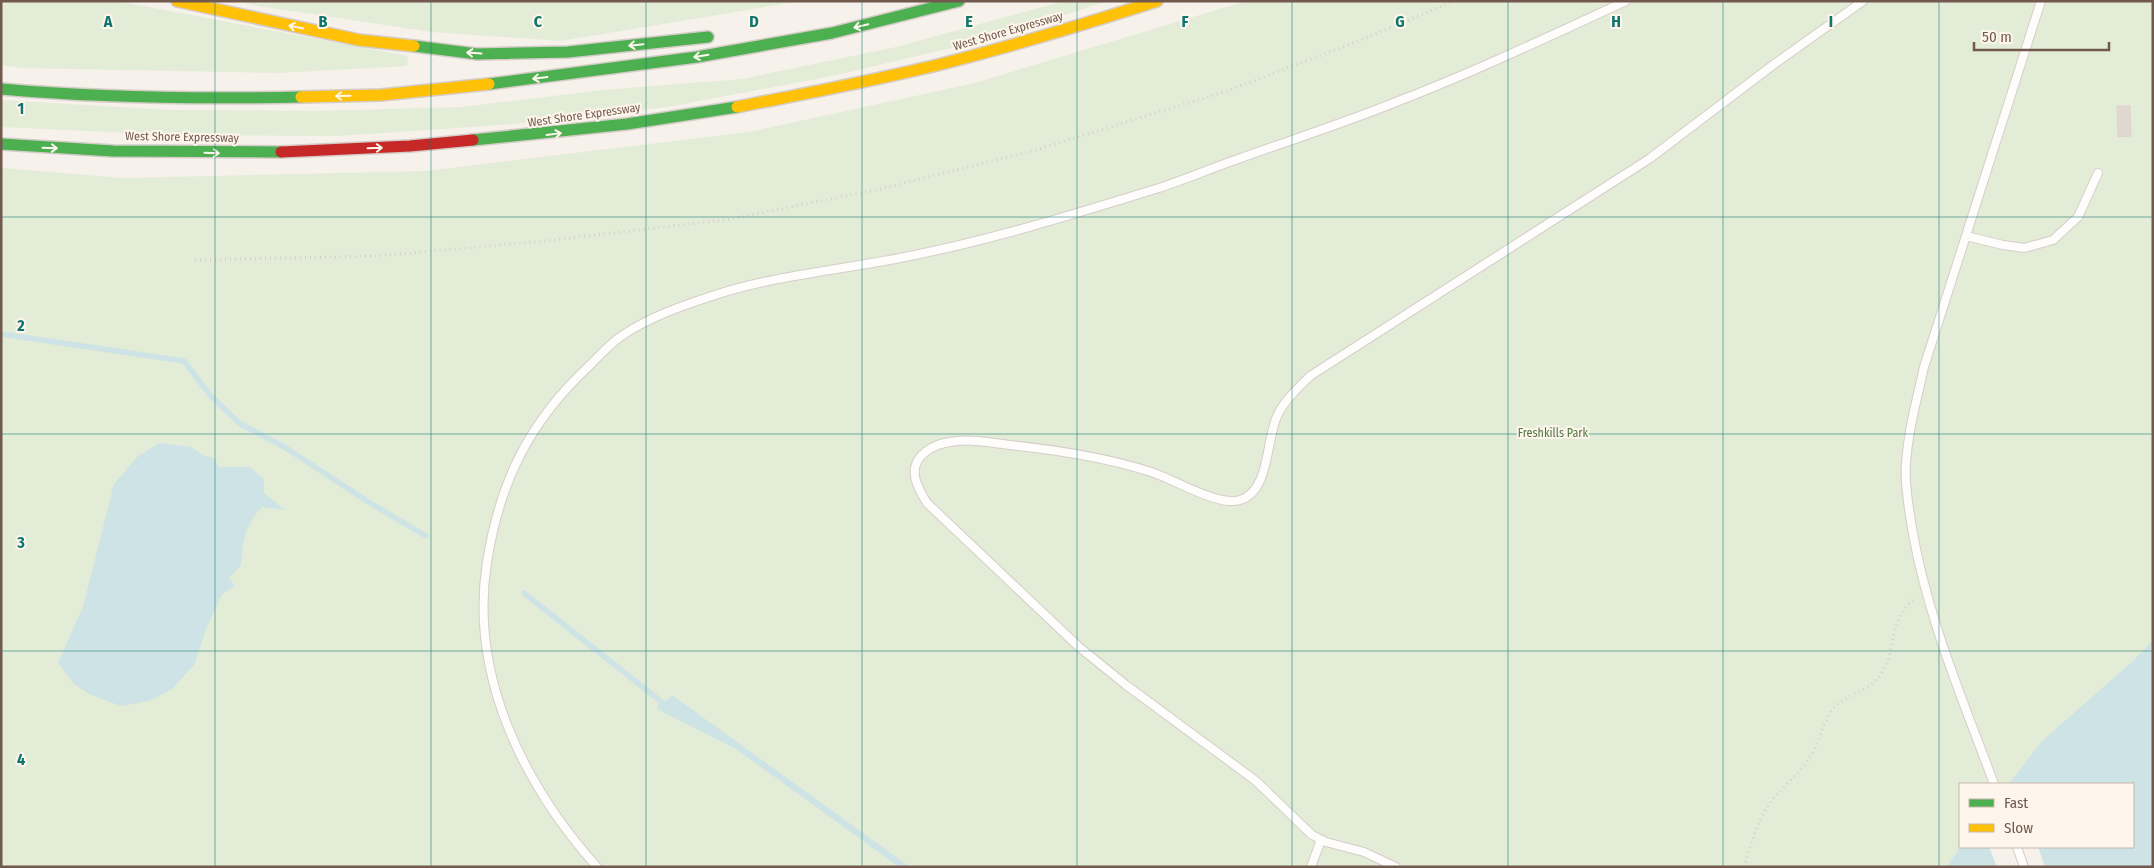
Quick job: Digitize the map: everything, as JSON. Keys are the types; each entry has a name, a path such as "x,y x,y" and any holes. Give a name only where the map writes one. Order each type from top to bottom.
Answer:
{"highway":[{"path":"177,1 359,40 477,54 568,52 715,36"},
{"path":"859,14 945,1"},
{"path":"1,89 47,93 228,98 381,95 534,79 697,57 832,33 959,1"},
{"name":"West Shore Expressway","path":"1,144 40,148 221,153 384,148 546,135 700,112 835,88 993,52 1157,1"}],"lane":[{"path":"596,867 575,842 537,787 510,734 488,661 483,624 484,583 498,505 511,471 531,435 550,407 574,380 620,338 668,313 716,295 904,257 968,242 1164,186 1398,102 1626,1"},
{"path":"1396,867 1364,852 1322,840 1312,835 1256,780 1126,685 1079,648 927,503 918,488 914,475 916,465 921,456 930,448 957,441 1025,447 1120,463 1152,472 1218,499 1229,501 1249,496 1257,490 1261,480 1269,442 1278,414 1293,393 1310,376 1649,159 1773,65 1863,1"},
{"path":"1994,783 1941,639 1919,570 1909,512 1906,465 1913,416 1924,367 2041,1"},
{"path":"1966,236 2024,248 2053,240 2078,217 2098,173"},
{"path":"1312,867 1322,840"},
{"path":"2017,848 2024,867"}],"path":[{"path":"195,260 376,256 545,241 731,219 886,188 1035,150 1224,92 1251,80 1356,42 1454,1"},
{"path":"1744,867 1753,835 1763,813 1777,794 1810,758 1833,710 1846,697 1867,688 1877,680 1884,670 1890,653 1898,617 1910,602 1925,590"}],"green space":[{"path":"1,1 117,1 408,56 407,66 278,73 22,68 1,65"},
{"path":"239,1 802,1 560,41 432,32 258,6"},
{"path":"1064,1 1108,1 989,39 832,76 667,107 513,124 338,136 174,135 1,127 1,100 169,110 316,111 462,107 603,90 742,79 896,47"},
{"name":"Freshkills Park","path":"1246,1 2153,1 2153,867 1,867 1,168 122,178 426,171 749,132 975,83"}],"shaded area":[{"path":"160,443 191,447 205,456 214,458 219,467 250,467 264,479 264,493 285,510 262,507 252,520 242,548 241,565 229,578 235,586 222,594 206,629 194,665 172,689 149,701 121,706 89,694 73,683 58,663 83,607 114,484 138,456"},
{"path":"2153,640 2153,867 1946,867 1960,848 2134,848 2134,783 2010,783 2041,742 2133,661"},
{"path":"672,695 910,867 899,867 736,749 657,709 657,705 664,703"}],"pier":[{"path":"1989,848 2038,848 2045,867 1997,867"}],"building":[{"path":"2117,106 2130,106 2131,136 2118,137"}],"waterway":[{"path":"1,334 184,361 210,395 239,423 286,448 370,503 426,536"},
{"path":"524,593 668,707"}],"traffic: fast":[{"path":"489,84 697,57 832,33 959,1"},
{"path":"414,46 477,54 568,52 708,37"},
{"path":"1,89 151,97 301,97"},
{"path":"473,140 627,124 737,107"},
{"path":"1,144 113,151 281,152"}],"traffic: slow":[{"path":"177,1 359,40 414,46"},
{"path":"737,107 923,69 1053,33 1157,1"},
{"path":"301,97 381,95 489,84"}],"traffic: jam":[{"path":"281,152 410,146 473,140"}]}
